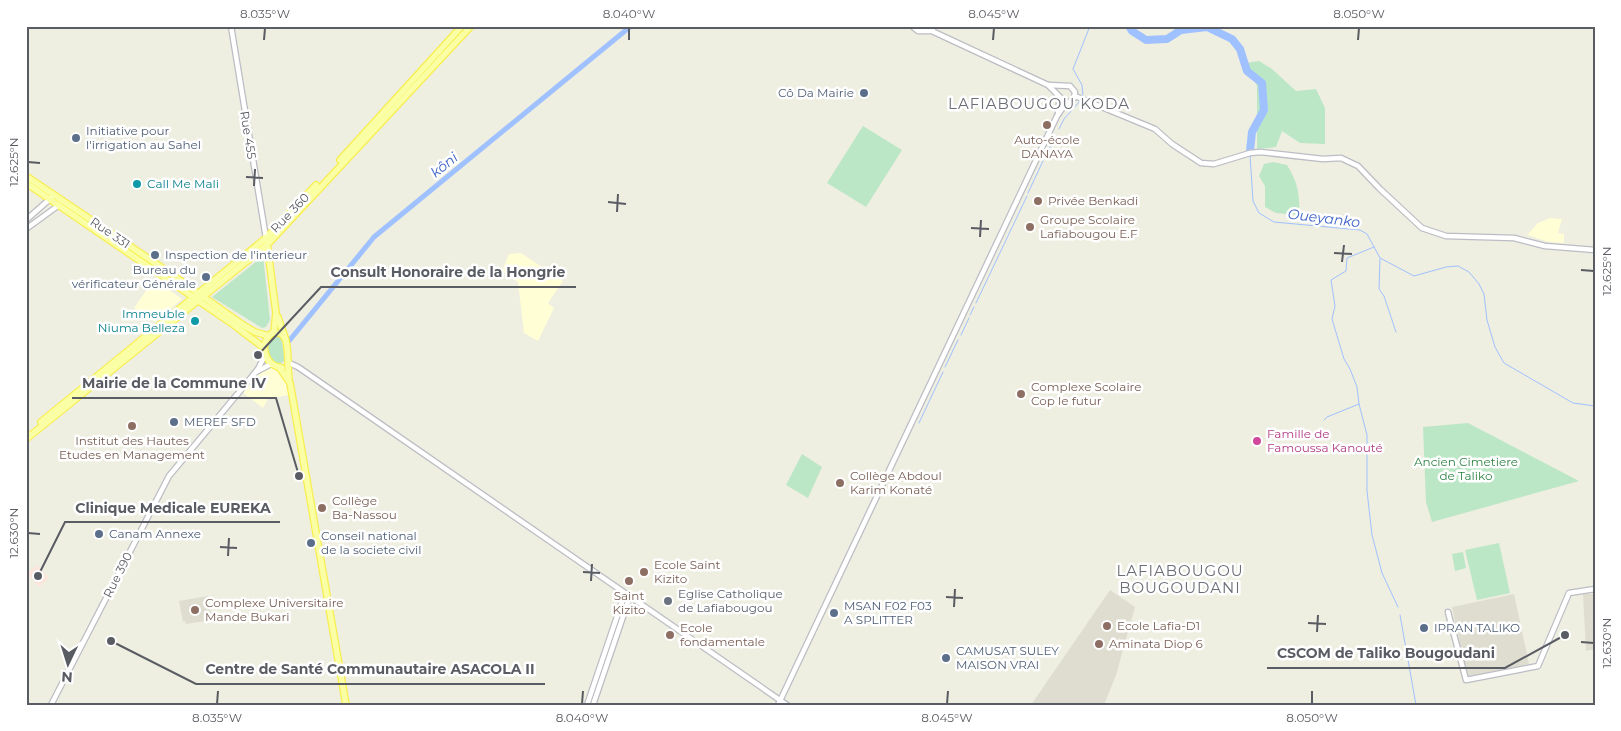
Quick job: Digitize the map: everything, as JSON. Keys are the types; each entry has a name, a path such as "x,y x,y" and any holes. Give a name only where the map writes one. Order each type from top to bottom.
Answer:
{"main road":[{"name":"Rue 360","path":"266,242 462,26"},
{"name":"Rue 360","path":"26,434 266,242 471,26"},
{"name":"Rue 331","path":"26,176 52,197 198,298 249,336 265,352 272,364"},
{"name":"Rue 331","path":"26,183 52,197"},
{"name":"Rue 455","path":"265,352 276,313 266,242"},
{"name":"Rue 331","path":"198,298 243,325 271,334 281,333 286,338"},
{"path":"26,439 198,298"},
{"path":"276,313 286,338 290,383 346,705"},
{"path":"272,364 279,367 290,383"},
{"path":"279,367 288,364"}],"street":[{"name":"Rue 455","path":"230,26 266,242"},
{"path":"912,26 918,31 934,32"},
{"path":"918,31 923,30 927,26 934,32 1048,85 1063,101 1071,101"},
{"path":"779,702 1057,116 1075,96 1072,87 1048,85"},
{"path":"1057,116 1060,92 1064,86"},
{"path":"1075,96 1155,129 1172,144 1201,163 1214,164 1260,152 1323,160 1341,158 1362,169 1380,189 1422,228 1446,236 1514,238 1545,246 1595,250"},
{"path":"26,220 52,197"},
{"path":"26,230 61,203"},
{"name":"Rue 390","path":"51,705 169,476 253,374 265,352"},
{"path":"288,354 298,367 779,702 787,705"},
{"path":"253,374 272,364"},
{"path":"288,364 298,367"},
{"path":"1448,612 1466,680 1538,666 1569,593 1595,589"},
{"path":"587,705 627,595"},
{"path":"592,705 627,595"}],"shaded area":[{"path":"1550,218 1562,219 1558,233 1564,234 1564,243 1549,242 1527,235 1538,223"},
{"path":"521,253 563,281 548,303 554,308 538,341 524,333 518,282 502,271 509,254"},
{"path":"154,279 182,299 155,322 134,308"},
{"path":"273,366 283,374 289,395 268,399 263,408 242,392 262,370"},
{"path":"37,565 49,578 39,587 27,573"},
{"path":"1110,590 1135,607 1116,675 1104,705 1031,705"},
{"path":"1514,594 1529,664 1467,677 1452,607"},
{"path":"1583,594 1595,594 1595,649 1586,651"},
{"name":"Complexe Universitaire Mande Bukari","path":"208,596 212,620 186,624 185,621 183,622 179,601"}],"green space":[{"path":"1259,61 1272,69 1296,91 1316,89 1325,108 1325,144 1300,143 1282,131 1276,147 1257,149 1257,86 1245,63"},
{"path":"863,126 902,150 866,207 827,183"},
{"path":"1273,162 1287,165 1291,171 1298,189 1299,215 1276,213 1265,207 1265,186 1259,176 1264,164"},
{"path":"263,256 270,320 266,327 262,328 212,297"},
{"path":"274,335 281,337 285,360 279,365 271,359 268,352 269,343"},
{"name":"Ancien Cimetiere de Taliko","path":"1468,423 1579,481 1432,522 1426,502 1423,427"},
{"path":"802,454 822,467 808,498 786,485"},
{"path":"1499,543 1510,593 1477,600 1465,550"},
{"path":"1463,552 1466,568 1455,571 1452,554"}],"waterway":[{"name":"kôni","path":"289,341 374,237 631,26"},
{"path":"1083,96 1082,85 1073,69 1090,26"},
{"path":"1129,26 1132,31 1146,40 1167,39 1181,30 1207,27 1232,39 1240,49 1247,71 1262,83 1264,110 1252,132 1250,151"},
{"path":"1059,129 1064,119 1081,100"},
{"path":"1045,158 1053,141"},
{"name":"Oueyanko","path":"1250,155 1253,201 1259,213 1274,222 1360,230 1367,234 1380,258 1414,276 1446,267 1458,266 1469,272 1479,284 1484,294 1487,320 1495,347 1504,363 1573,403 1595,406"},
{"path":"1028,193 1043,161"},
{"path":"976,303 1027,196"},
{"path":"1374,247 1347,258 1346,271 1331,280 1335,306 1332,319 1344,359 1357,387 1359,404 1367,435 1367,491 1372,535 1382,573 1398,607"},
{"path":"1380,259 1379,289 1384,296 1396,332"},
{"path":"970,315 974,307"},
{"path":"961,335 969,318"},
{"path":"945,367 958,340"},
{"path":"919,423 943,372"},
{"path":"1324,420 1359,404"},
{"path":"1400,615 1416,705"}],"place":[{"name":"Cô Da Mairie","path":"864,93"},
{"name":"Auto-école DANAYA","path":"1047,125"},
{"name":"Initiative pour l'irrigation au Sahel","path":"76,138"},
{"name":"Call Me Mali","path":"137,184"},
{"name":"Privée Benkadi","path":"1038,201"},
{"name":"Groupe Scolaire Lafiabougou E.F","path":"1030,227"},
{"name":"Inspection de l'interieur","path":"155,255"},
{"name":"Bureau du vérificateur Générale","path":"206,277"},
{"name":"Immeuble Niuma Belleza","path":"195,321"},
{"name":"Consult Honoraire de la Hongrie","path":"258,355"},
{"name":"Complexe Scolaire Cop le futur","path":"1021,394"},
{"name":"MEREF SFD","path":"174,422"},
{"name":"Institut des Hautes Etudes en Management","path":"132,426"},
{"name":"Famille de Famoussa Kanouté","path":"1257,441"},
{"name":"Mairie de la Commune IV","path":"299,476"},
{"name":"Collège Abdoul Karim Konaté","path":"840,483"},
{"name":"Collège Ba-Nassou","path":"322,508"},
{"name":"Canam Annexe","path":"99,534"},
{"name":"Conseil national de la societe civil","path":"311,543"},
{"name":"Ecole Saint Kizito","path":"644,572"},
{"name":"Clinique Medicale EUREKA","path":"38,576"},
{"name":"Saint Kizito","path":"629,581"},
{"name":"Eglise Catholique de Lafiabougou","path":"668,601"},
{"name":"Complexe Universitaire Mande Bukari","path":"195,610"},
{"name":"MSAN F02 F03 A SPLITTER","path":"834,613"},
{"name":"Ecole Lafia-D1","path":"1107,626"},
{"name":"IPRAN TALIKO","path":"1424,628"},
{"name":"Ecole fondamentale","path":"670,635"},
{"name":"CSCOM de Taliko Bougoudani","path":"1565,635"},
{"name":"Centre de Santé Communautaire ASACOLA II","path":"111,641"},
{"name":"Aminata Diop 6","path":"1099,644"},
{"name":"CAMUSAT SULEY MAISON VRAI","path":"946,658"}],"district":[{"name":"LAFIABOUGOU KODA","path":"1039,104"},
{"name":"LAFIABOUGOU BOUGOUDANI","path":"1180,580"}]}
